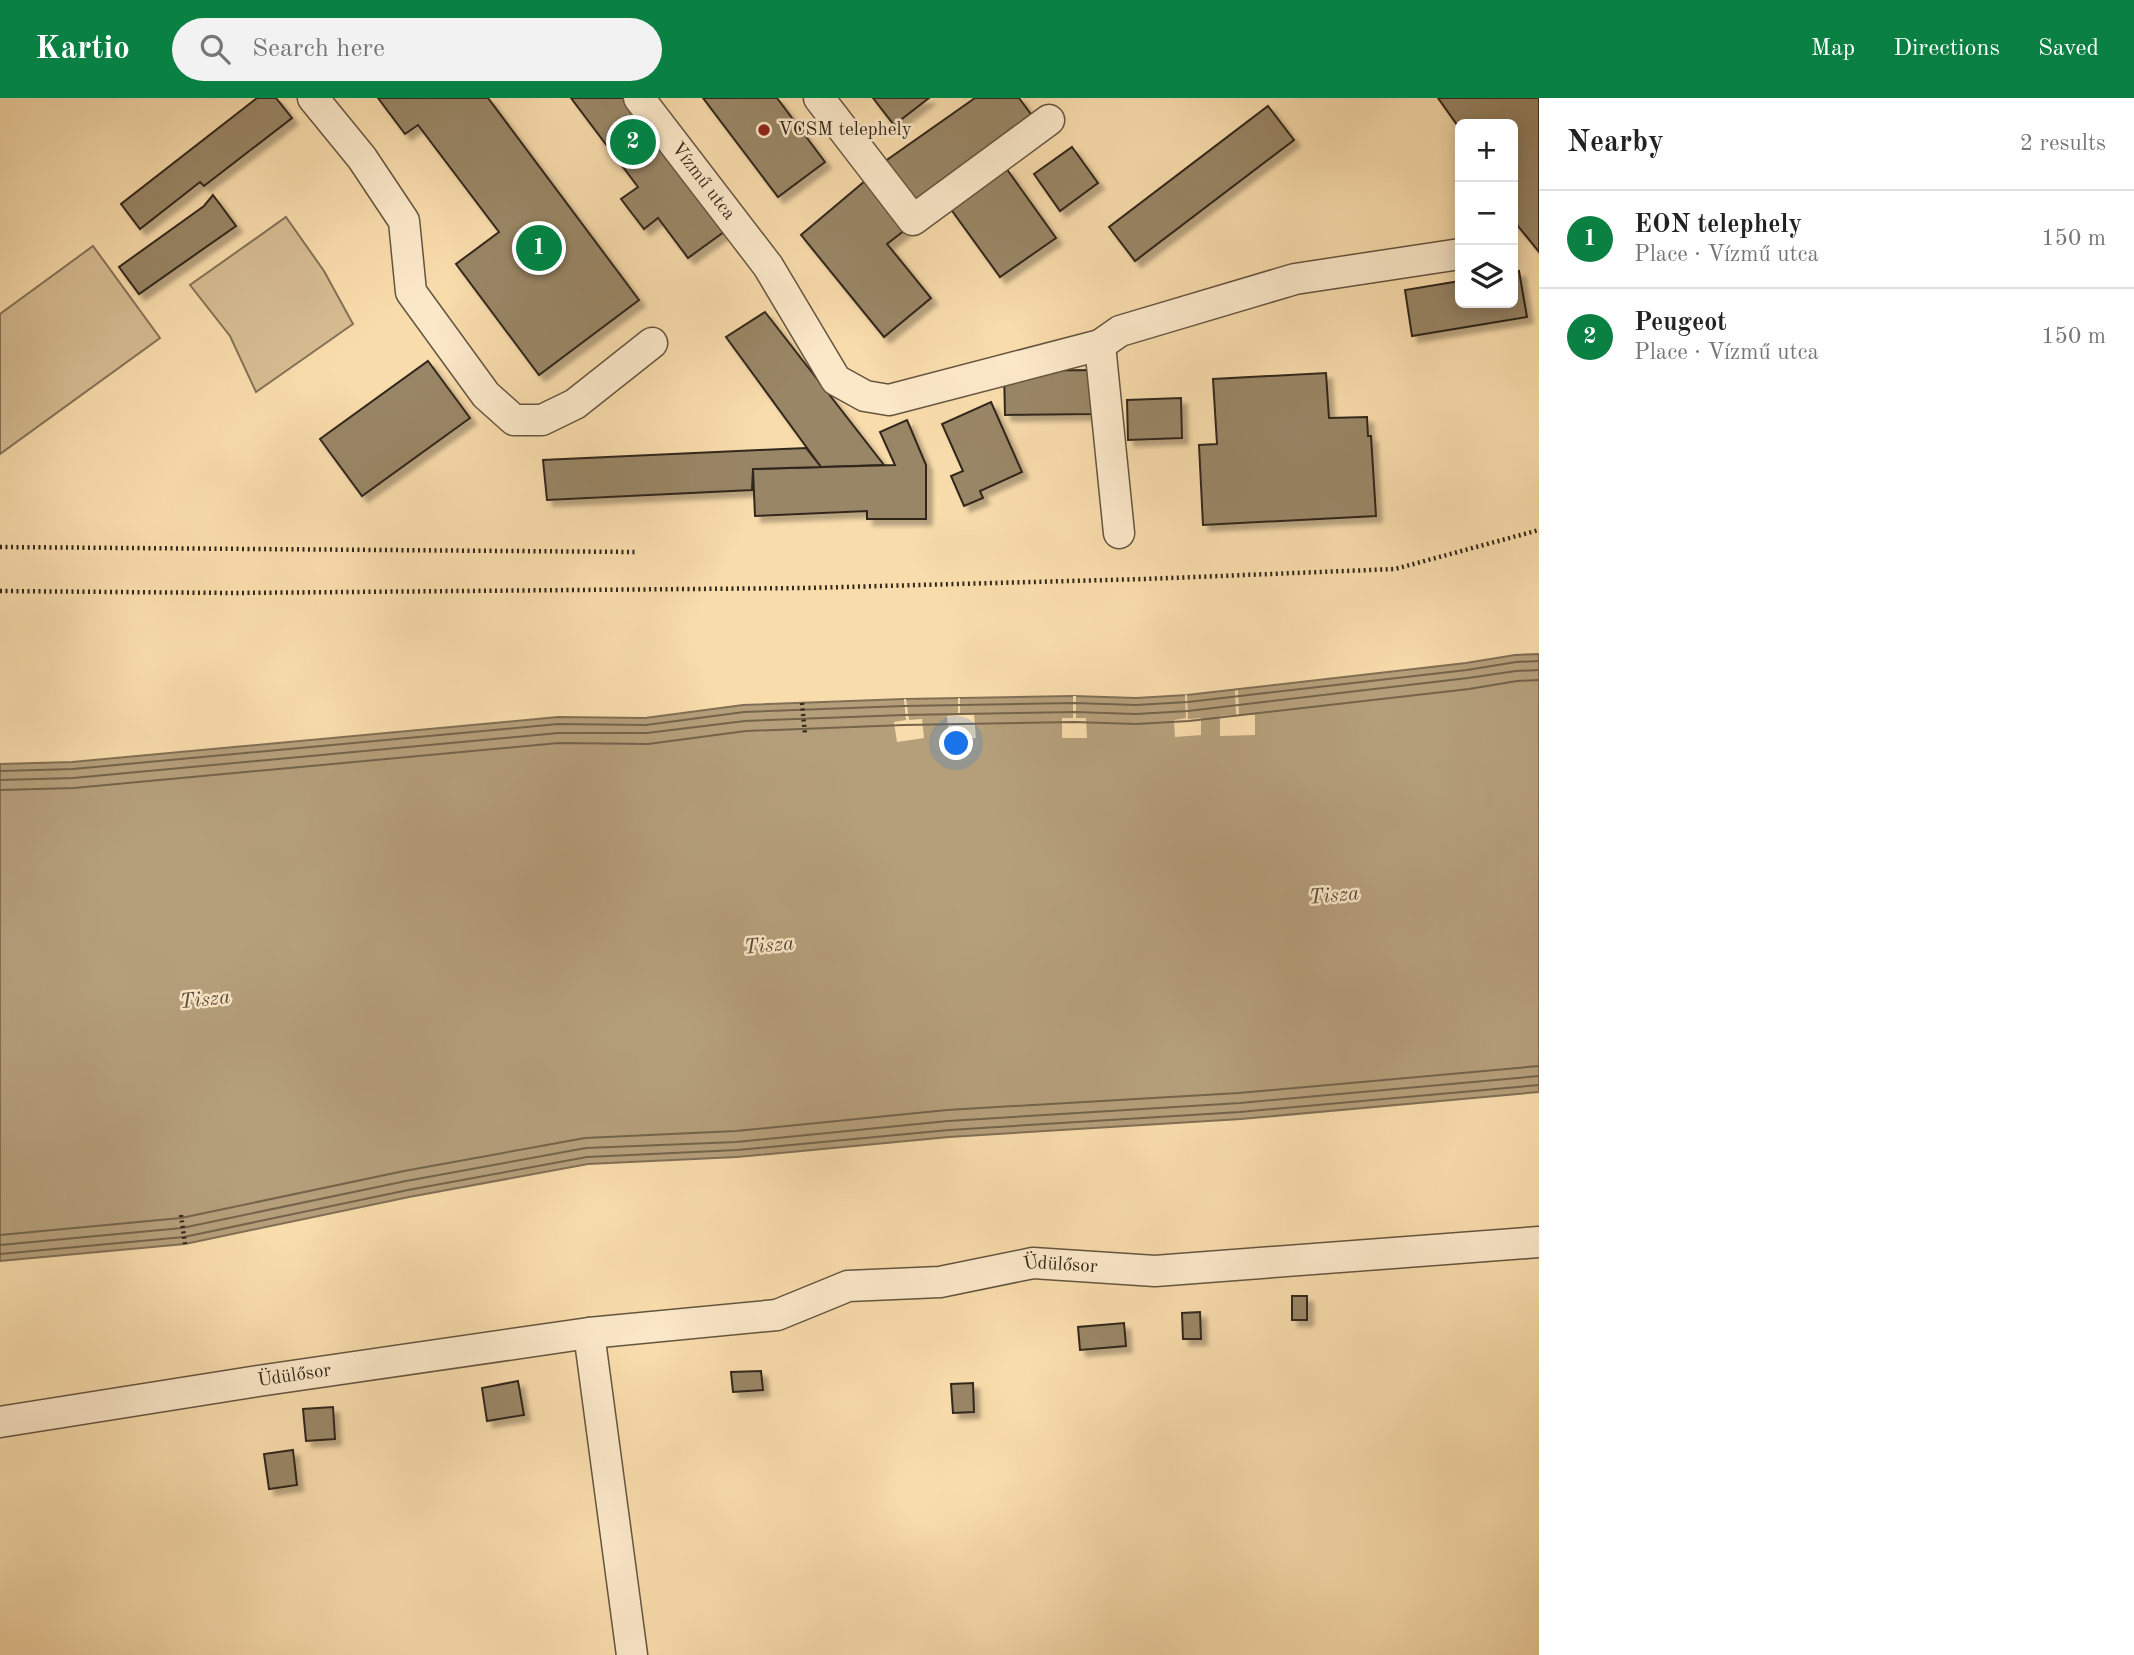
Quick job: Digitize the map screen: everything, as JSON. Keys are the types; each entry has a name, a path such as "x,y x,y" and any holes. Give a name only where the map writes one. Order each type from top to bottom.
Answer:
{"street":[{"path":"313,98 362,158 404,221 411,292 486,396 514,420 542,420 575,404 652,343"},
{"name":"Vízmű utca","path":"639,98 768,266 836,380 865,397 889,400 1100,345 1120,331 1295,279 1455,255"},
{"path":"819,98 913,220 1049,120"},
{"path":"1100,345 1119,533"},
{"name":"Üdülősor","path":"0,1422 589,1333 777,1315 848,1286 940,1282 1033,1263 1155,1271 1539,1242"},
{"path":"589,1333 632,1655"}],"path":[{"path":"0,591 232,593 763,588 1187,578 1395,569 1539,530"},
{"path":"0,547 637,552"},
{"path":"802,703 805,734"},
{"path":"181,1214 185,1244"}],"shaded area":[{"path":"286,217 324,271 353,324 256,392 230,336 190,285"},
{"path":"93,246 160,338 0,454 0,314"}],"water":[{"name":"Tisza","path":"1539,654 1539,1092 1241,1119 949,1137 737,1157 588,1164 409,1197 185,1244 0,1261 0,764 72,762 558,717 645,718 743,705 904,699 1073,696 1136,698 1187,695"}],"pier":[{"path":"1238,690 1239,715 1255,715 1255,735 1220,736 1220,716 1236,715 1235,691"},
{"path":"1185,695 1188,719 1201,718 1201,735 1175,737 1174,720 1186,718"},
{"path":"1073,696 1076,696 1076,718 1086,718 1087,738 1062,738 1062,718 1073,718"},
{"path":"958,698 960,715 974,714 976,738 949,740 947,716 958,715"},
{"path":"904,699 909,720 922,719 924,738 897,742 894,722 906,720"}],"building":[{"path":"257,98 276,98 292,118 204,186 200,182 140,229 121,204"},
{"path":"378,98 488,98 639,300 539,375 456,264 499,232 418,125 405,134"},
{"path":"571,98 629,98 728,229 688,258 658,218 644,229 621,199 638,187"},
{"name":"VCSM telephely","path":"703,98 777,98 825,162 778,197"},
{"path":"873,98 929,98 894,125"},
{"path":"975,98 1019,98 1033,117 913,202 884,162"},
{"path":"1438,98 1539,98 1539,252 1518,226 1518,119 1455,119 1455,122"},
{"path":"1268,106 1294,140 1135,261 1109,227"},
{"path":"1072,147 1098,183 1060,211 1034,174"},
{"path":"1006,168 1056,238 1000,277 950,208"},
{"path":"865,181 905,230 887,244 931,298 884,337 801,235"},
{"path":"213,195 236,226 139,294 119,267 204,206"},
{"path":"1518,271 1527,317 1412,336 1405,290 1455,282 1455,308 1518,308"},
{"path":"765,312 884,465 821,467 726,337"},
{"path":"428,361 470,418 362,496 320,439"},
{"path":"1093,370 1093,414 1005,415 1004,371"},
{"path":"1326,373 1329,418 1367,417 1368,436 1371,436 1376,516 1203,525 1199,445 1217,444 1213,379"},
{"path":"1181,398 1182,438 1128,440 1127,400"},
{"path":"991,402 1022,472 980,491 983,498 964,506 951,476 963,471 942,424"},
{"path":"907,420 926,465 926,519 867,519 867,511 755,516 753,469 895,465 880,432"},
{"path":"806,448 821,467 753,469 752,490 547,500 543,460"},
{"path":"1292,1296 1307,1296 1307,1320 1292,1320"},
{"path":"1200,1312 1201,1339 1183,1339 1182,1313"},
{"path":"1124,1323 1126,1346 1080,1350 1078,1327"},
{"path":"761,1371 763,1390 733,1392 731,1372"},
{"path":"518,1381 524,1415 487,1421 482,1388"},
{"path":"973,1383 974,1412 953,1413 951,1384"},
{"path":"333,1407 335,1439 306,1441 303,1409"},
{"path":"293,1450 297,1485 269,1489 264,1454"}],"place":[{"name":"VCSM telephely","path":"764,130"},
{"name":"Peugeot","path":"633,142"},
{"name":"EON telephely","path":"539,248"}]}
